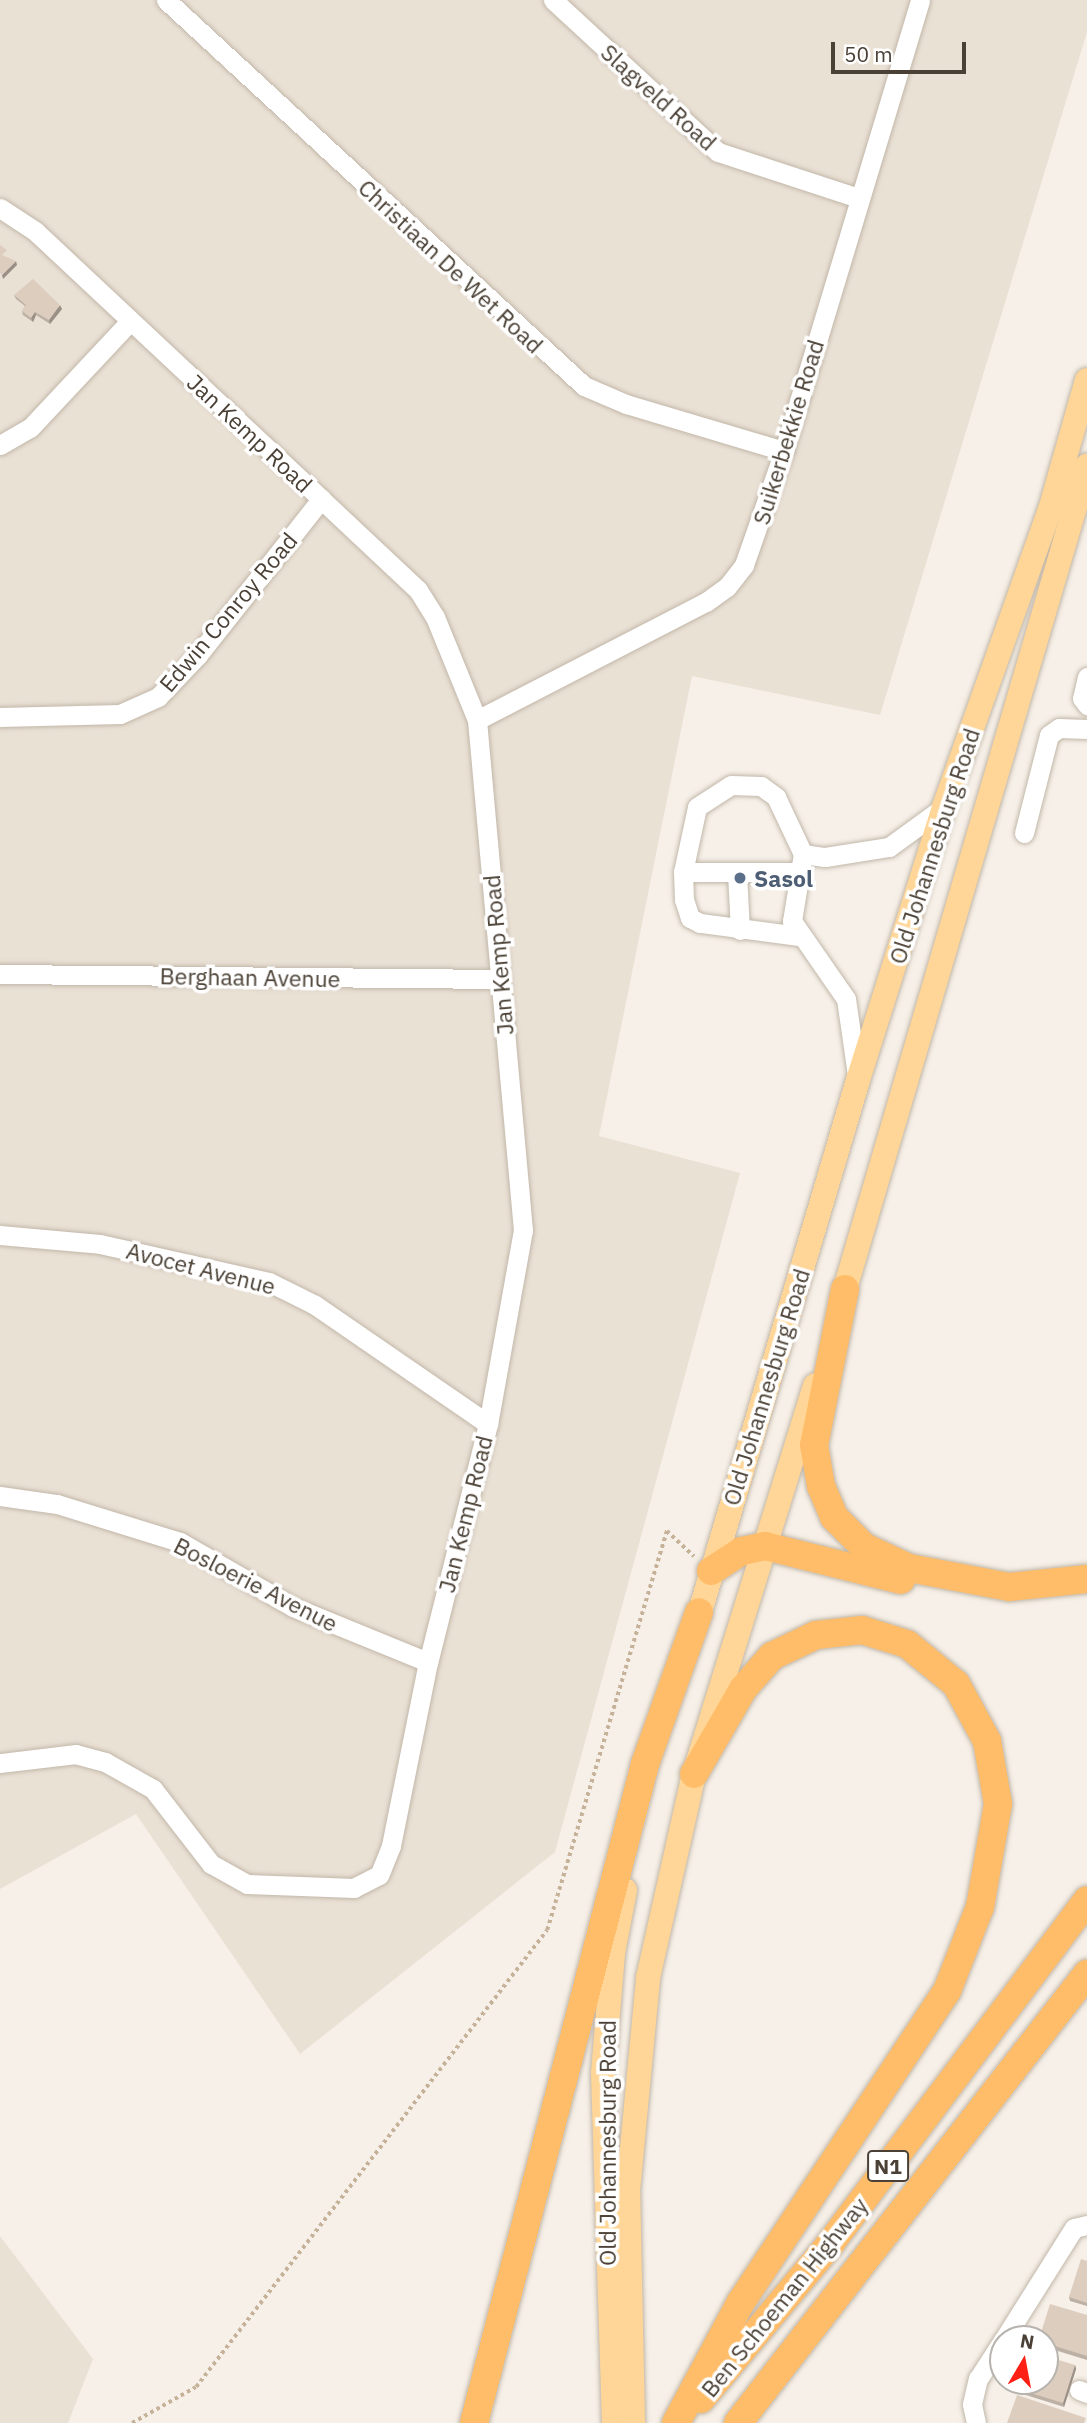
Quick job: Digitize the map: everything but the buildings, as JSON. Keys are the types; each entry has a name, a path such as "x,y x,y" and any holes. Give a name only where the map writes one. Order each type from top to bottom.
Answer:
{"highway":[{"path":"845,1289 814,1445 825,1501 849,1534 882,1558 909,1568 1009,1587"},
{"path":"711,1571 742,1552 765,1546 923,1584 980,1590 1087,1579"},
{"path":"474,2423 645,1764 699,1612"},
{"path":"679,2423 741,2302 947,1991 981,1907 998,1804 987,1741 956,1684 907,1644 862,1630 816,1634 772,1656 743,1689 694,1774"},
{"name":"Ben Schoeman Highway","path":"679,2423 830,2244 1087,1901"},
{"name":"Ben Schoeman Highway","path":"738,2423 1087,1973"}],"main road":[{"name":"Old Johannesburg Road","path":"614,2423 603,2073 612,1953 699,1612 858,1080 944,807 1027,579 1087,380"},
{"name":"Old Johannesburg Road","path":"633,2423 628,2191 638,2053 667,1885 694,1774 845,1289 1087,466"}],"street":[{"name":"Christiaan De Wet Road","path":"166,0 584,386 626,404 784,451"},
{"name":"Slagveld Road","path":"553,0 718,152 859,198"},
{"name":"Suikerbekkie Road","path":"477,720 691,611 727,587 754,542 784,451 920,0"},
{"name":"Jan Kemp Road","path":"0,208 35,231 428,603 477,720 523,1230 488,1424 428,1662 391,1846 385,1866 373,1880 341,1889 247,1884 211,1864 153,1789 105,1762 76,1754 0,1763"},
{"path":"0,445 30,428 130,321"},
{"name":"Edwin Conroy Road","path":"0,717 120,714 158,697 198,655 321,499"},
{"path":"1087,677 1082,698 1087,705"},
{"path":"1024,833 1049,735 1059,728 1087,729"},
{"path":"799,936 740,930 690,918 683,872 697,807 731,785 761,786 776,797 801,863 792,910 799,936 830,972 846,999 858,1080"},
{"path":"683,872 737,873 889,847 944,807"},
{"path":"737,873 740,930"},
{"name":"Berghaan Avenue","path":"0,974 500,979"},
{"name":"Avocet Avenue","path":"0,1235 100,1244 269,1282 315,1305 488,1424"},
{"name":"Bosloerie Avenue","path":"0,1496 57,1504 180,1542 293,1607 428,1662"},
{"path":"1012,2325 1074,2228 1087,2225"},
{"path":"976,2423 972,2404 978,2379 989,2361"}],"path":[{"path":"132,2423 196,2386 547,1930 667,1531 711,1571"}],"shaded area":[{"path":"0,0 1087,0 1087,32 880,715 692,676 599,1136 740,1173 555,1852 300,2054 136,1814 0,1889"},
{"path":"0,2236 93,2359 68,2423 0,2423"}],"place":[{"name":"Sasol","path":"740,878"}]}
